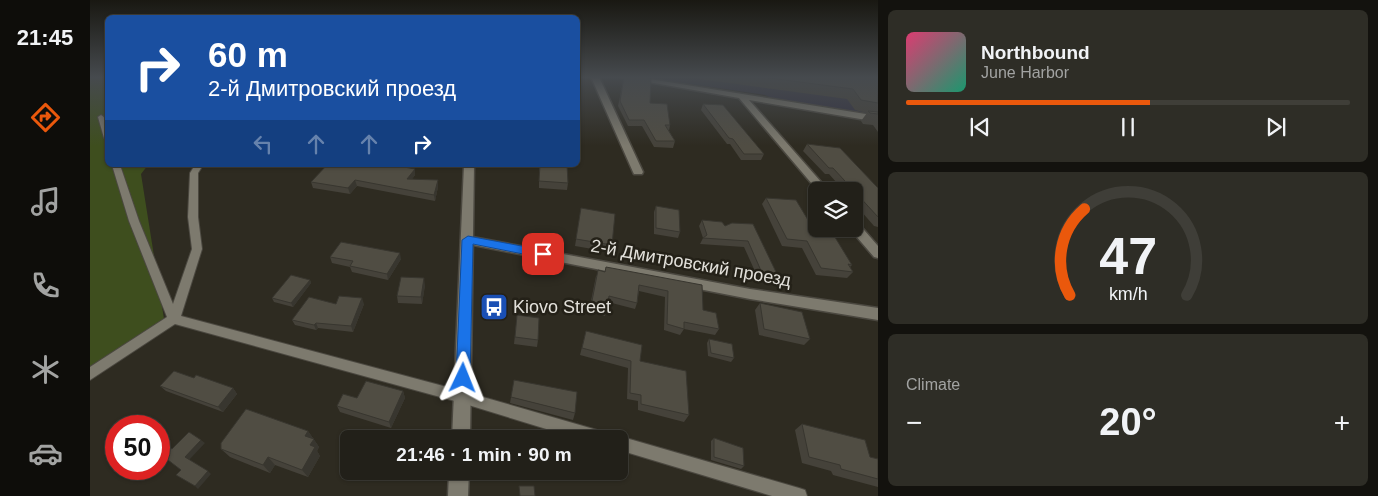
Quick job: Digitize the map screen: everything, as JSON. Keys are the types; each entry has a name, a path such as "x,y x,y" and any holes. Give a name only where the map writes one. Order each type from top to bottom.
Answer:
{"street":[{"path":"605,100 638,172"},
{"path":"745,100 816,182"},
{"path":"766,100 878,119"},
{"path":"461,430 469,167"},
{"path":"863,236 878,254"},
{"name":"2-й Дмитровский проезд","path":"468,240 750,294 878,314"},
{"path":"458,496 459,480"}],"lane":[{"path":"101,117 105,129"},
{"path":"117,167 134,221 174,319"},
{"path":"90,374 174,319 197,249 193,217 194,173 198,167"},
{"path":"174,319 462,397 574,430"},
{"path":"628,446 799,496"}],"shaded area":[{"path":"781,100 878,100 878,116"}],"green space":[{"path":"90,100 105,100 105,167 146,167 141,174 164,319 90,367"}],"building":[{"path":"650,100 650,103 667,104 670,125 665,125 675,141 656,141 644,120 629,120 620,101"},
{"path":"862,100 878,100 878,103"},
{"path":"703,104 723,105 764,154 744,154"},
{"path":"868,111 878,112 878,114 870,113"},
{"path":"807,144 840,148 878,188 878,217 863,201 863,182 846,182 833,168 829,168"},
{"path":"325,167 404,167 415,169 407,179 438,180 434,195 355,180 348,188 311,182"},
{"path":"540,167 567,167 568,183 539,181"},
{"path":"766,198 796,200 808,220 808,237 835,237 852,265 848,264 853,272 821,268 807,241 787,239"},
{"path":"656,206 679,210 680,232 656,228"},
{"path":"581,208 615,214 612,245 576,239"},
{"path":"702,220 722,222 725,226 732,223 753,224 777,274 762,273 748,241 703,238 707,235"},
{"path":"341,242 400,253 387,274 350,266 353,261 330,257"},
{"path":"606,267 702,285 703,310 716,313 719,329 684,322 684,329 667,324 668,291 639,285 637,303 609,296 607,310 591,306 598,270 605,272"},
{"path":"291,275 310,280 291,303 272,298"},
{"path":"401,277 424,278 421,297 397,296"},
{"path":"339,296 362,298 351,326 316,323 314,325 292,320 309,297 336,304"},
{"path":"760,303 802,312 810,339 764,329"},
{"path":"517,315 539,318 538,340 515,337"},
{"path":"586,331 642,345 640,361 686,371 689,415 641,404 641,395 630,393 631,361 582,348"},
{"path":"709,339 732,344 734,358 711,353"},
{"path":"174,371 194,378 196,375 233,388 218,407 160,386"},
{"path":"514,380 577,392 575,413 511,397"},
{"path":"366,381 403,391 389,422 337,406 343,394 357,398"},
{"path":"246,409 308,431 305,436 314,439 310,445 315,447 302,470 268,457 263,465 221,449 221,443"},
{"path":"802,424 865,440 870,457 878,459 878,479 841,469 840,465 809,457"},
{"path":"189,432 201,440 185,457 208,471 195,486 176,475 181,470 170,462 170,448 172,449"},
{"path":"714,438 743,448 744,466 714,457"},
{"path":"519,486 534,486 535,496 520,496"}],"place":[{"name":"Kiovo Street","path":"494,307"}],"route":[{"path":"463,378 468,240 543,254"}]}
